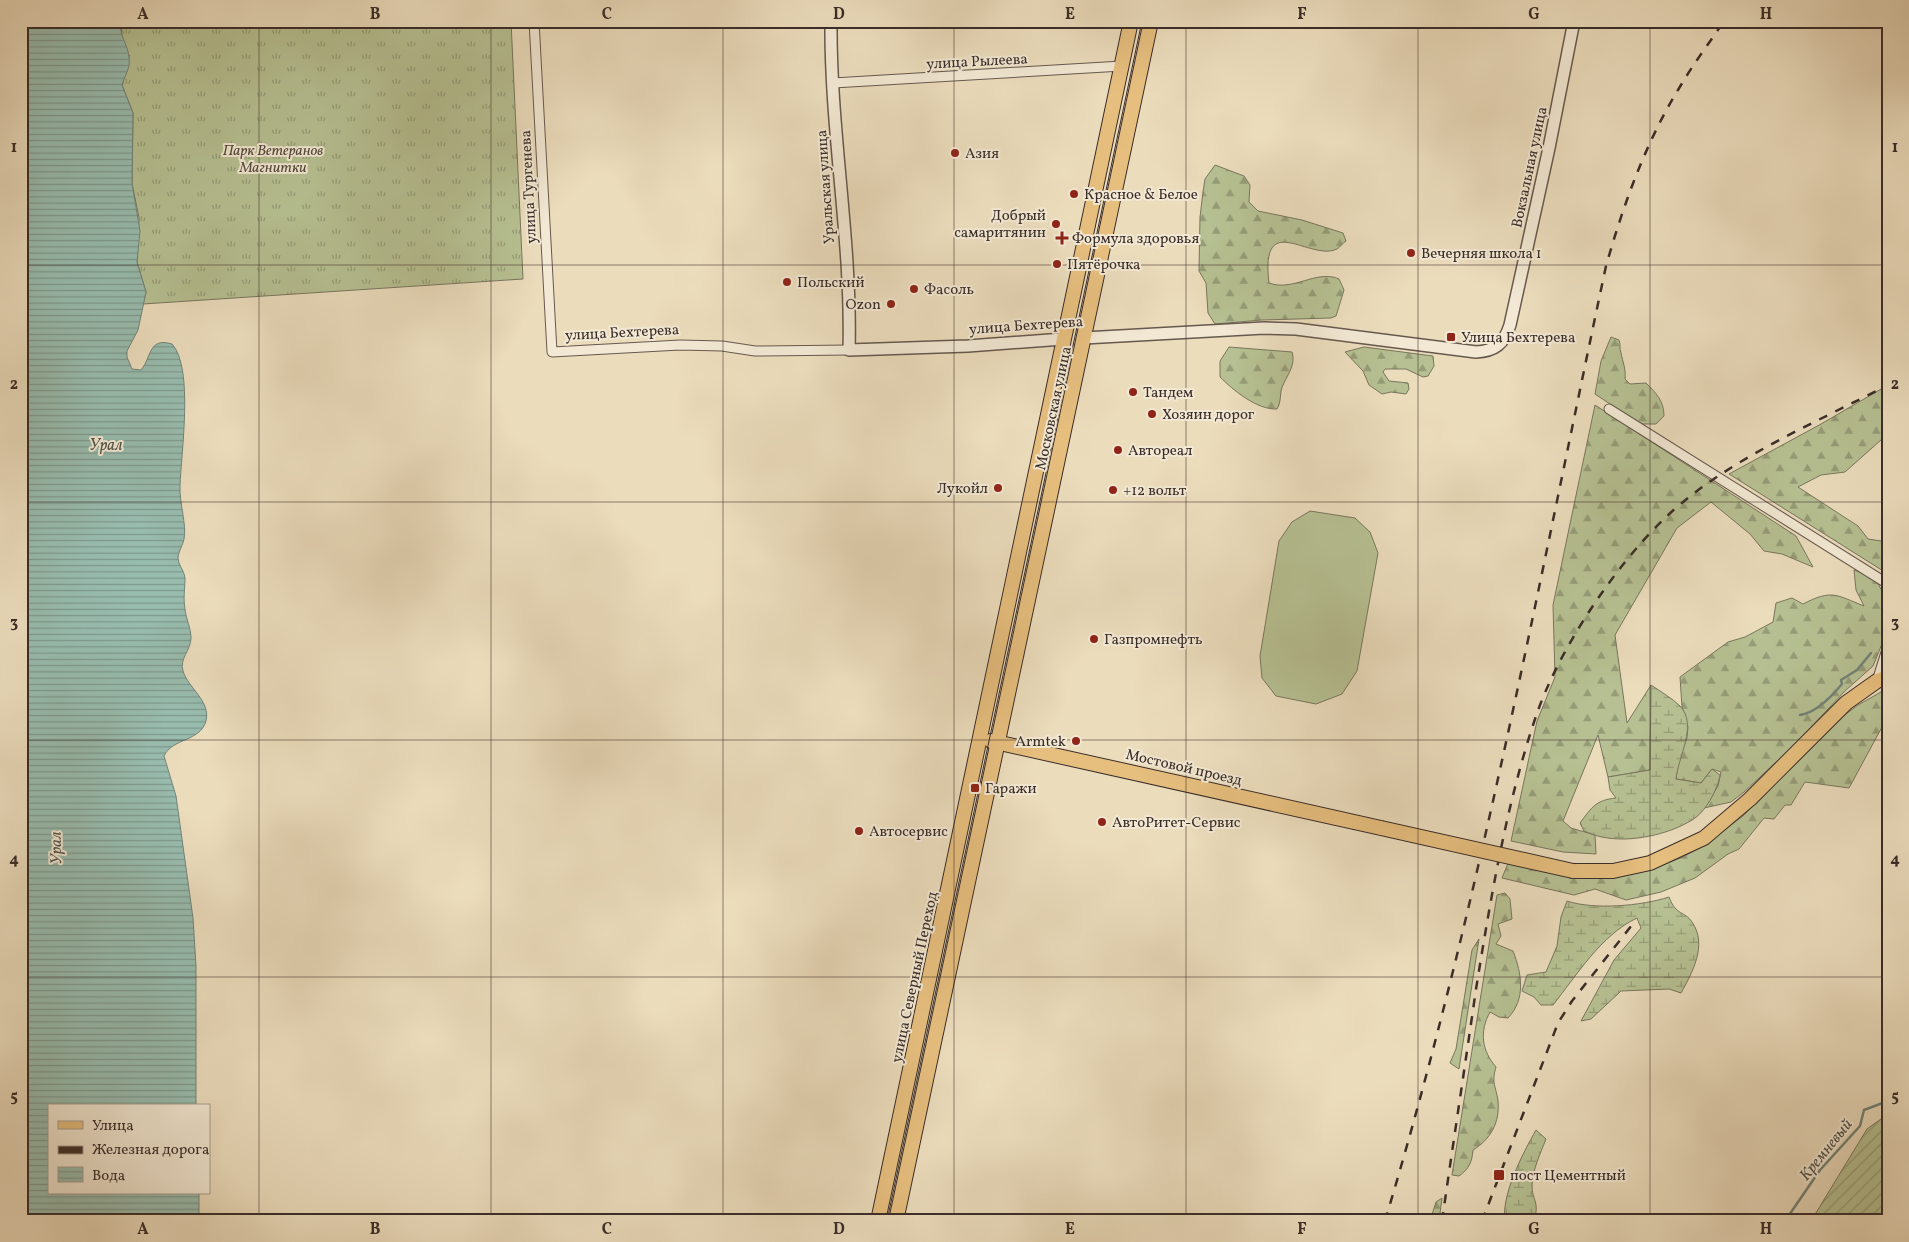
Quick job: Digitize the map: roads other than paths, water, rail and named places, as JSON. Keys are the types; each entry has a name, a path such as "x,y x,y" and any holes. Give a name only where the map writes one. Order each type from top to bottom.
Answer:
{"main road":[{"name":"Московская улица","path":"980,739 1131,21"},
{"name":"Московская улица","path":"998,742 1151,21"},
{"name":"улица Бехтерева","path":"1064,339 1084,338"},
{"name":"Мостовой проезд","path":"980,739 1573,871 1613,871 1650,863 1704,838 1750,799 1846,702 1882,679"},
{"name":"улица Северный Переход","path":"878,1221 980,739"},
{"path":"896,1221 998,742"}],"street":[{"name":"улица Тургенева","path":"534,21 552,352"},
{"name":"Уральская улица","path":"831,21 831,64 847,280 849,350"},
{"name":"Вокзальная улица","path":"1499,346 1505,338 1510,325 1549,148 1574,21"},
{"name":"улица Рылеева","path":"833,83 1122,66"},
{"name":"улица Бехтерева","path":"1084,338 1264,328 1296,329 1476,352 1488,351 1499,346"},
{"name":"улица Бехтерева","path":"552,352 680,345 722,346 755,351 849,350 968,346 1064,339"},
{"path":"1609,409 1886,584"},
{"path":"1882,679 1888,646"}],"water":[{"name":"Урал","path":"21,21 121,21 121,31 129,61 122,85 133,113 132,183 140,231 137,262 146,292 138,330 127,351 127,357 132,369 141,370 155,346 159,343 172,344 179,356 183,372 185,412 180,492 185,534 178,557 185,578 184,605 191,638 182,667 186,677 202,701 207,714 203,728 198,733 173,746 164,756 176,796 193,918 196,966 196,1104 48,1104 48,1194 199,1194 199,1221 21,1221"}],"waterway":[{"path":"1800,715 1812,711 1823,703 1842,684 1841,680 1857,670 1871,653"},
{"name":"Кремневый","path":"1785,1221 1820,1170 1860,1126 1864,1110 1888,1101"}],"tram line":[{"path":"887,1221 1142,21"}],"railway":[{"path":"1385,1221 1450,985 1478,865 1531,626 1606,266 1628,196 1657,128 1686,77 1724,21"},
{"path":"1442,1221 1476,989 1500,851 1516,783 1536,716 1546,690 1573,637 1590,610 1627,560 1665,518 1689,497 1714,479 1771,444 1888,385"},
{"path":"1482,1221 1558,1023 1572,1001 1632,925"}],"place":[{"name":"Азия","path":"955,153"},
{"name":"Красное & Белое","path":"1074,194"},
{"name":"Добрый самаритянин","path":"1056,224"},
{"name":"Формула здоровья","path":"1062,238"},
{"name":"Вечерняя школа 1","path":"1411,253"},
{"name":"Пятёрочка","path":"1057,264"},
{"name":"Польский","path":"787,282"},
{"name":"Фасоль","path":"914,289"},
{"name":"Ozon","path":"891,304"},
{"name":"Улица Бехтерева","path":"1451,337"},
{"name":"Тандем","path":"1133,392"},
{"name":"Хозяин дорог","path":"1152,414"},
{"name":"Автореал","path":"1118,450"},
{"name":"Лукойл","path":"998,488"},
{"name":"+12 вольт","path":"1113,490"},
{"name":"Газпромнефть","path":"1094,639"},
{"name":"Armtek","path":"1076,741"},
{"name":"Гаражи","path":"975,788"},
{"name":"АвтоРитет-Сервис","path":"1102,822"},
{"name":"Автосервис","path":"859,831"},
{"name":"пост Цементный","path":"1499,1175"}],"park label":[{"name":"Парк Ветеранов Магнитки","path":"273,158"}]}
